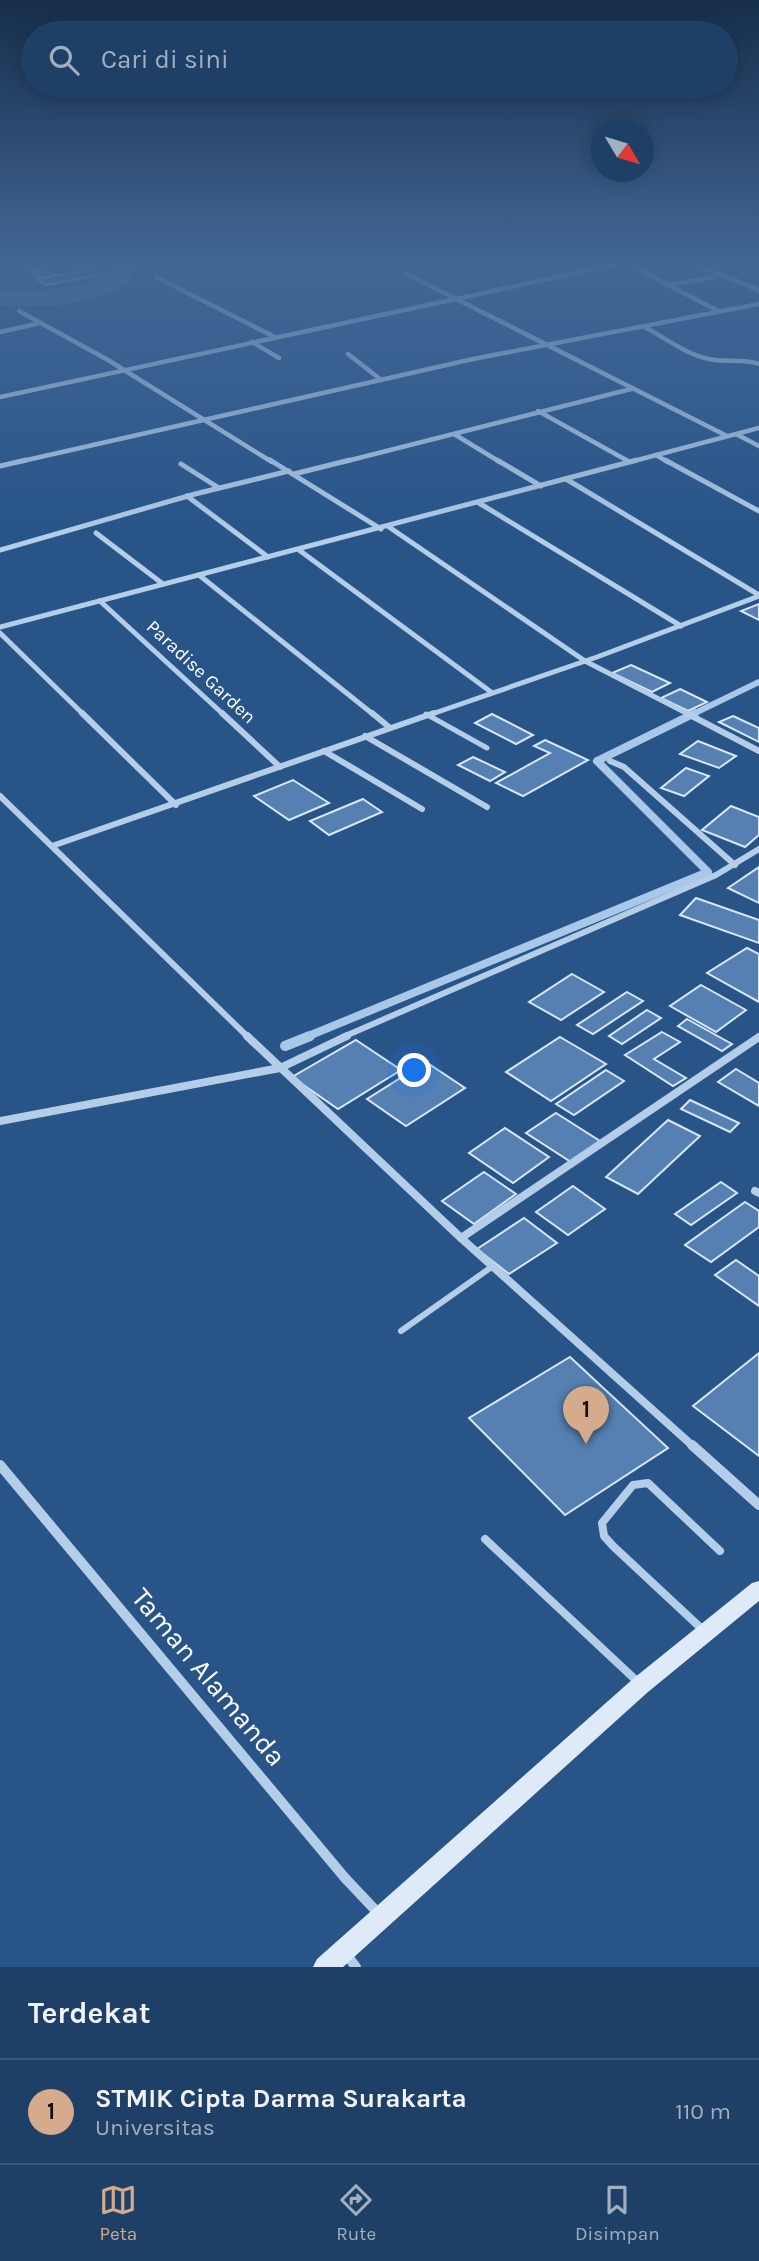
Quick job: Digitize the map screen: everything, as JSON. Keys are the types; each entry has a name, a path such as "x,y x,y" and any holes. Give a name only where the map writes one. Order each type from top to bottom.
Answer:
{"street":[{"path":"96,354 381,529"},
{"path":"0,397 193,354"},
{"path":"272,354 279,358"},
{"path":"0,466 499,354"},
{"path":"564,354 728,436"},
{"path":"696,354 704,358 742,358 759,364"},
{"path":"348,355 380,379"},
{"path":"0,550 187,496 454,434 631,389"},
{"path":"538,411 629,462"},
{"path":"0,627 759,428"},
{"path":"454,434 541,486"},
{"path":"736,434 759,446"},
{"path":"656,455 759,512"},
{"path":"181,464 219,488"},
{"path":"566,479 759,595"},
{"path":"187,496 268,558"},
{"path":"479,503 681,626"},
{"path":"389,527 585,661 759,751"},
{"path":"96,533 163,584"},
{"path":"299,550 491,692"},
{"path":"200,575 389,727"},
{"path":"52,846 585,661 759,595"},
{"name":"Paradise Garden","path":"100,601 280,767"},
{"path":"0,634 176,805"},
{"path":"365,736 487,807"},
{"path":"324,751 422,809"},
{"path":"610,761 624,767 735,865"},
{"path":"0,796 280,1068 461,1238 759,1505"},
{"path":"0,1121 280,1068 356,1031 654,904 735,865 759,849"},
{"path":"461,1238 759,1037"},
{"name":"Taman Alamanda","path":"0,1465 345,1878 382,1917"},
{"path":"325,1967 350,1959 382,1917 641,1685 759,1589"}],"lane":[{"path":"426,715 487,748"},
{"path":"401,1331 493,1266"},
{"path":"706,1632 678,1609 613,1546 604,1536 601,1523 634,1485 648,1483 720,1551"},
{"path":"485,1539 641,1685"}],"building":[{"path":"759,604 759,620 741,611"},
{"path":"631,665 670,683 652,692 612,673"},
{"path":"680,689 707,702 688,711 661,698"},
{"path":"492,714 533,735 516,744 475,723"},
{"path":"733,716 759,728 759,742 719,722"},
{"path":"545,740 588,760 523,796 496,783 550,753 534,746"},
{"path":"698,741 736,756 719,768 680,754"},
{"path":"473,757 505,772 490,781 458,765"},
{"path":"686,768 709,776 684,796 661,788"},
{"path":"293,780 329,803 289,820 254,796"},
{"path":"363,799 382,812 329,835 310,821"},
{"path":"731,806 759,817 759,835 745,847 702,830"},
{"path":"759,867 759,903 728,888"},
{"path":"696,898 759,920 759,943 680,915"},
{"path":"747,948 759,954 759,1002 707,973"},
{"path":"572,974 604,992 561,1020 529,1002"},
{"path":"701,985 746,1010 716,1032 670,1006"},
{"path":"627,992 643,1001 593,1034 577,1025"},
{"path":"647,1010 661,1018 622,1044 609,1036"},
{"path":"687,1019 732,1044 722,1051 678,1026"},
{"path":"662,1032 680,1042 654,1059 686,1078 673,1086 625,1055"},
{"path":"560,1037 606,1064 551,1101 506,1072"},
{"path":"356,1040 401,1070 338,1109 292,1077"},
{"path":"426,1062 465,1088 406,1126 367,1099"},
{"path":"736,1069 759,1083 759,1106 718,1082"},
{"path":"606,1070 624,1081 574,1115 556,1104"},
{"path":"690,1100 739,1123 730,1132 681,1109"},
{"path":"556,1113 600,1141 571,1162 526,1133"},
{"path":"668,1120 700,1136 638,1194 606,1177"},
{"path":"505,1128 549,1157 513,1183 469,1153"},
{"path":"484,1172 516,1194 474,1224 442,1201"},
{"path":"721,1182 737,1193 691,1225 675,1214"},
{"path":"573,1186 605,1209 568,1235 536,1212"},
{"path":"745,1202 759,1211 759,1227 711,1262 685,1245"},
{"path":"524,1218 557,1243 509,1274 477,1249"},
{"path":"736,1260 759,1276 759,1306 715,1275"},
{"path":"759,1353 759,1456 693,1406"},
{"path":"570,1357 668,1448 565,1515 469,1418"}],"waterway":[{"path":"691,715 759,682"},
{"path":"306,1037 708,872 597,761 695,713"},
{"path":"285,1046 310,1036"}],"place":[{"name":"STMIK Cipta Darma Surakarta","path":"586,1444"}]}
